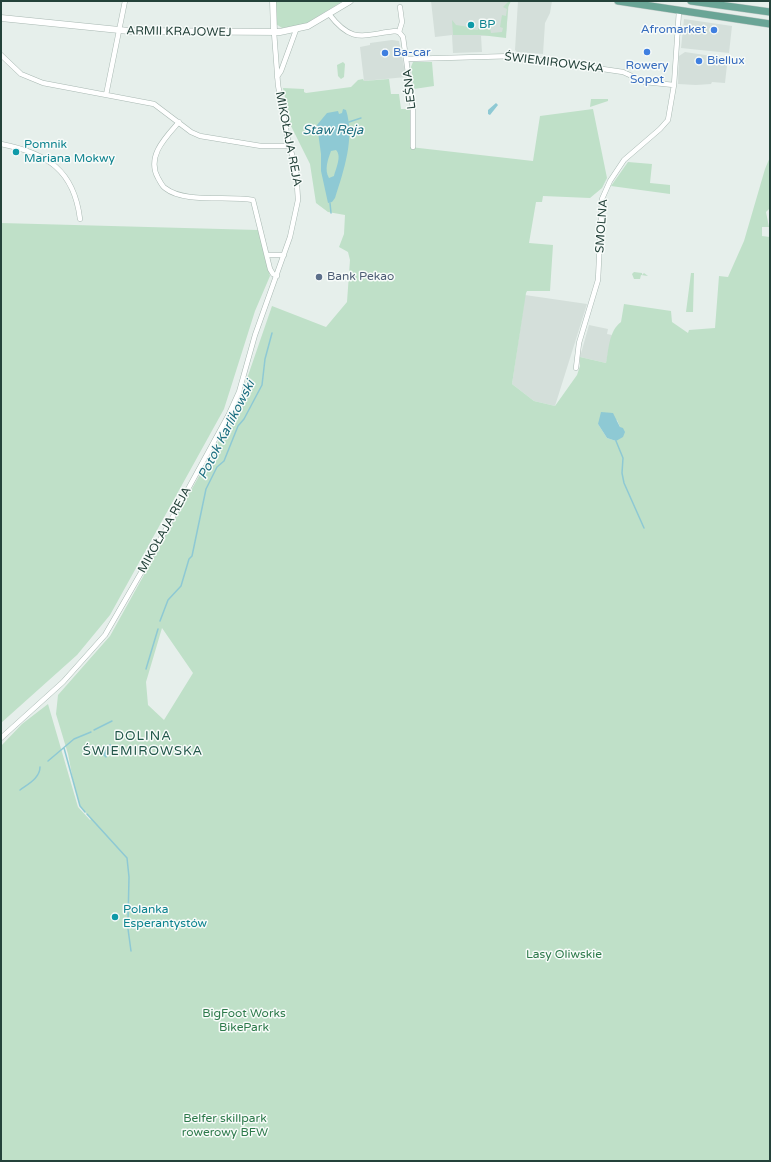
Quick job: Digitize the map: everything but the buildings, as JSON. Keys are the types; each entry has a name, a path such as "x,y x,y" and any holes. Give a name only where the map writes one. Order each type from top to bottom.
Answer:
{"main road":[{"path":"618,1 770,24"},
{"path":"691,1 770,12"}],"street":[{"path":"106,95 125,1"},
{"name":"MIKOŁAJA REJA","path":"1,738 63,682 92,650 117,618 229,414 239,392 255,335 277,276 296,216 299,192 296,169 289,146 277,77 273,1"},
{"name":"ARMII KRAJOWEJ","path":"1,18 120,31 274,32 296,30 314,23 350,1"},
{"name":"LEŚNA","path":"400,7 402,22 399,32 403,37 413,108 413,147"},
{"name":"SMOLNA","path":"576,368 579,343 598,280 602,205 605,192 613,175 624,160 660,129 668,120 674,85 679,11"},
{"path":"329,14 340,28 350,34 357,35 395,31 399,32"},
{"name":"MIKOŁAJA REJA","path":"277,77 296,30"},
{"path":"1,55 21,74 34,80 154,104 191,132 200,136 261,146 289,146"},
{"name":"ŚWIEMIROWSKA","path":"407,59 514,56 623,72 645,82 674,85"},
{"path":"179,122 162,141 154,161 157,176 164,188 185,196 253,200 268,254 270,269 273,274 277,276"},
{"path":"1,144 37,154 60,171 74,190 78,203 80,219"},
{"path":"268,254 284,255"}],"shaded area":[{"path":"431,1 509,1 506,34 481,36 482,52 453,53 452,35 435,37"},
{"path":"518,1 552,1 550,13 545,23 543,54 517,52 515,50"},
{"path":"684,19 732,26 729,53 681,48"},
{"path":"392,40 399,41 406,77 364,81 360,47 370,45 370,43"},
{"path":"685,52 725,58 727,65 725,83 712,82 711,84 696,85 678,84 679,56"},
{"path":"525,295 587,304 555,406 534,401 512,384"},
{"path":"589,325 608,329 607,334 612,335 606,363 580,357"}],"green space":[{"path":"275,1 343,1 305,24 282,28 276,24"},
{"path":"511,1 508,7 506,38 481,35 453,35 452,20 456,25 469,27 469,29 478,30 478,28 490,28 491,33 502,32 503,28 500,27 502,15 506,16 507,9 503,7"},
{"path":"343,62 345,64 344,77 341,79 338,76 337,65"},
{"path":"413,62 432,62 434,86 414,89 411,67"},
{"name":"Lasy Oliwskie","path":"389,79 391,94 399,94 401,109 410,109 410,147 533,161 540,116 593,109 607,178 602,188 590,198 543,196 542,202 536,202 529,243 553,245 550,291 527,291 526,293 512,384 534,401 555,406 577,375 580,366 580,357 606,363 610,340 614,330 621,322 624,304 671,311 672,322 688,333 689,330 715,328 719,276 728,277 744,241 765,169 770,157 770,208 766,212 769,227 762,227 762,236 770,237 770,1161 1,1161 1,746 22,724 48,704 78,807 90,820 91,819 80,806 74,785 68,754 56,714 58,695 110,636 228,424 241,396 272,306 326,327 347,302 350,260 348,252 339,247 344,234 345,215 328,212 316,203 310,164 291,126 283,88 304,89 304,92 306,93 351,87 358,80","holes":["617,420 620,427 616,441 607,438 598,424","162,628 193,673 164,720 148,705 146,682"]},
{"path":"591,99 608,99 608,101 590,107"},
{"path":"628,162 652,164 650,183 670,185 670,194 611,186"},
{"path":"1,223 258,230 270,276 255,311 224,409 110,615 77,655 1,723"},
{"path":"634,272 642,273 642,275 644,273 648,276 641,275 640,279 634,279 632,274"},
{"path":"691,273 694,273 693,312 686,312"}],"water":[{"path":"496,103 498,105 490,115 488,114 488,110"},
{"name":"Staw Reja","path":"343,109 346,110 349,143 342,176 335,198 332,202 328,203 321,171 321,154 317,125 327,113 338,111 339,114 342,113","holes":["336,150 338,153 338,162 334,176 329,178 327,168 331,151"]},
{"path":"601,412 613,413 620,427 623,428 625,432 623,437 616,441 607,438 598,424"},
{"path":"110,744 114,747 106,758 102,754"}],"waterway":[{"path":"349,122 361,118"},
{"name":"Potok Karlikowski","path":"330,203 331,213"},
{"name":"Potok Karlikowski","path":"160,621 168,600 181,586 189,559 192,556 206,489 217,467 224,461 238,426 244,419 262,385 265,359 272,333"},
{"path":"616,441 623,458 622,473 624,483 644,528"},
{"name":"Potok Karlikowski","path":"146,669 158,629"},
{"name":"Potok Karlikowski","path":"94,730 112,721"},
{"name":"Potok Karlikowski","path":"48,761 74,739 91,732"},
{"path":"64,748 80,806 85,812"},
{"name":"Potok Karlikowski","path":"20,790 36,778 40,767"},
{"path":"87,814 127,858 129,877 128,921"},
{"path":"128,929 131,951"}],"place":[{"name":"BP","path":"471,25"},
{"name":"Afromarket","path":"714,30"},
{"name":"Rowery Sopot","path":"647,52"},
{"name":"Ba-car","path":"385,53"},
{"name":"Biellux","path":"699,61"},
{"name":"Pomnik Mariana Mokwy","path":"16,152"},
{"name":"Bank Pekao","path":"319,277"},
{"name":"Polanka Esperantystów","path":"115,917"}],"district":[{"name":"DOLINA ŚWIEMIROWSKA","path":"143,744"}],"park label":[{"name":"BigFoot Works BikePark","path":"244,1021"},
{"name":"Belfer skillpark rowerowy BFW","path":"225,1126"}]}
